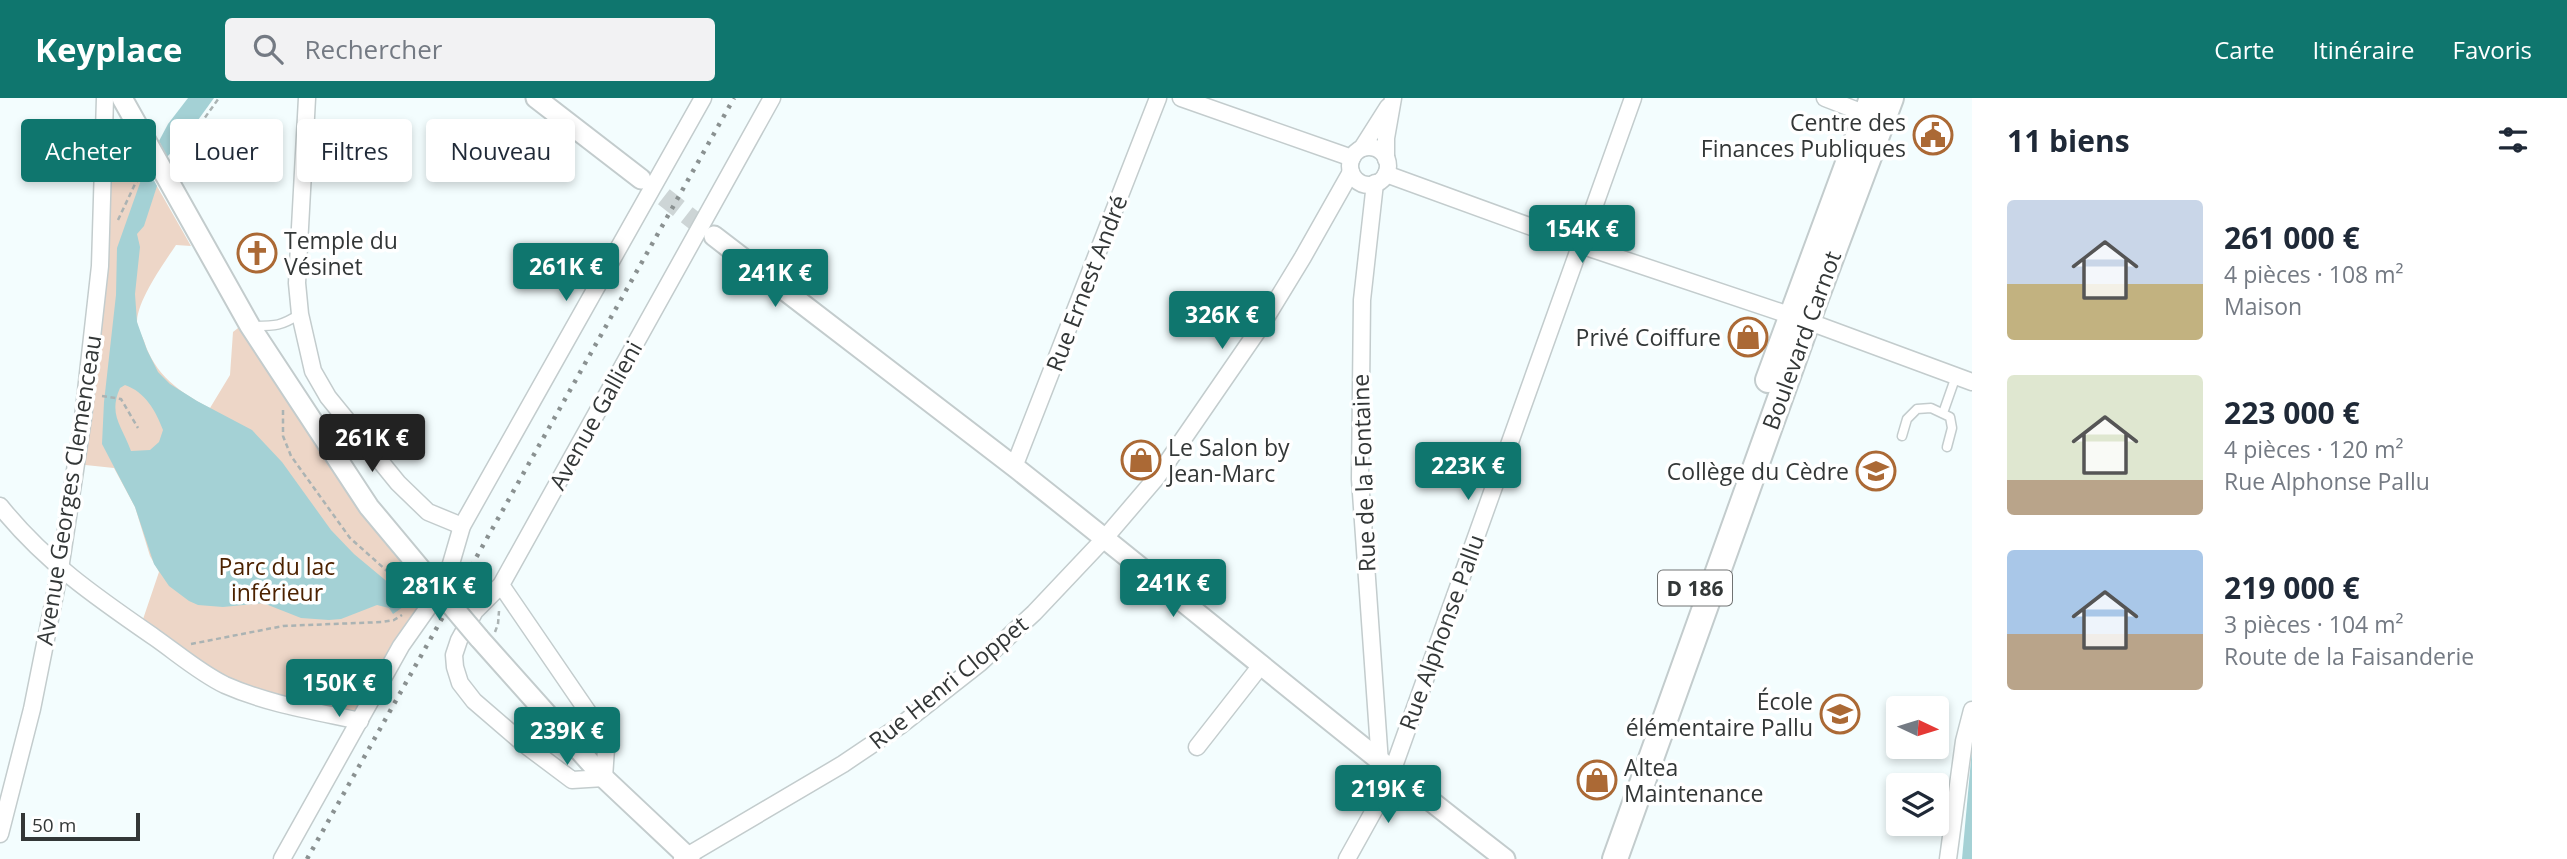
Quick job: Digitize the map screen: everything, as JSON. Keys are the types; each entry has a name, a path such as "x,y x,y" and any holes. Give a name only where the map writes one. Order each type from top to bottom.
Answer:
{"main road":[{"name":"Boulevard Carnot","path":"1598,859 1799,318 1891,98"},
{"name":"Boulevard Carnot","path":"1615,859 1869,106"}],"street":[{"name":"Avenue Georges Clemenceau","path":"105,98 105,119"},
{"path":"122,98 133,119"},
{"path":"307,98 297,283 300,314 313,371 328,397 398,483 428,512 462,526"},
{"path":"536,98 641,179"},
{"path":"282,859 414,617 448,574 462,526 704,98"},
{"name":"Avenue Gallieni","path":"604,778 572,779 514,736 474,701 460,683 454,654 475,611 500,585 772,98"},
{"name":"Rue Ernest André","path":"1014,467 1158,98"},
{"path":"1181,98 1355,160 1376,148 1382,172"},
{"name":"Rue Alphonse Pallu","path":"1347,859 1382,796 1386,768 1633,98"},
{"path":"1825,98 1869,106"},
{"name":"Rue Henri Cloppet","path":"686,858 831,772 901,725 980,663 1034,613 1104,539 1157,477 1220,387 1303,257 1355,160 1393,99"},
{"name":"Rue Henri Cloppet","path":"1382,172 1393,99"},
{"path":"156,160 250,326 369,507 484,643 604,778 686,858"},
{"path":"1355,160 1361,183 1382,172 1581,245 1799,318 1972,382"},
{"name":"Rue de la Fontaine","path":"1382,172 1363,300 1360,466 1363,551 1386,768"},
{"name":"Avenue Georges Clemenceau","path":"0,834 32,709 60,569 83,418 100,266 103,182"},
{"path":"713,236 1014,467 1262,664 1386,768 1505,859"},
{"path":"286,382 313,371"},
{"path":"305,412 328,397"},
{"path":"0,506 25,537 60,569 97,598 224,684 270,701 359,721"},
{"path":"500,585 603,734 606,748 604,778"},
{"path":"1197,747 1262,664"},
{"path":"1948,859 1964,741 1972,710"}],"lane":[{"path":"250,326 274,327 300,314"},
{"path":"1943,412 1956,376"},
{"path":"1902,436 1908,419 1917,409 1931,408 1950,417 1952,428 1947,447"}],"path":[{"path":"204,119 219,98"},
{"path":"286,382 283,436 291,456 350,538 410,594 414,617"},
{"path":"105,397 121,399 138,428"},
{"path":"484,643 498,624 500,585"},
{"path":"410,594 409,606 414,617"},
{"path":"170,649 283,626 382,622 414,617"}],"green space":[{"name":"Parc du lac inférieur","path":"108,182 155,182 191,246 176,245 152,282 138,312 138,326 155,364 178,389 210,408 230,375 233,332 247,321 439,590 360,721 224,684 140,628 159,572 150,556 135,507 114,468 76,464"}],"water":[{"path":"188,98 214,98 199,119 172,119"},
{"path":"170,121 170,154 167,157 159,141"},
{"path":"140,182 155,182 157,186 144,226 137,234 140,247 135,294 137,322 158,372 170,384 197,401 252,430 282,462 331,530 354,554 402,594 403,607 393,614 389,608 377,605 341,619 301,618 263,603 223,607 198,605 169,586 154,564 135,507 102,444 116,295 117,248","holes":["125,385 138,392 149,403 163,430 159,442 150,450 131,451 115,406 120,388"]},
{"path":"1972,749 1972,859 1962,859"}],"tunnel":[{"path":"641,179 714,236"}],"railway":[{"path":"307,859 734,98"}],"place":[{"name":"Centre des Finances Publiques","path":"1933,135"},
{"name":"Temple du Vésinet","path":"257,253"},
{"name":"Privé Coiffure","path":"1748,337"},
{"name":"Le Salon by Jean-Marc","path":"1141,460"},
{"name":"Collège du Cèdre","path":"1876,471"},
{"name":"École élémentaire Pallu","path":"1840,714"},
{"name":"Altea Maintenance","path":"1597,780"}]}
